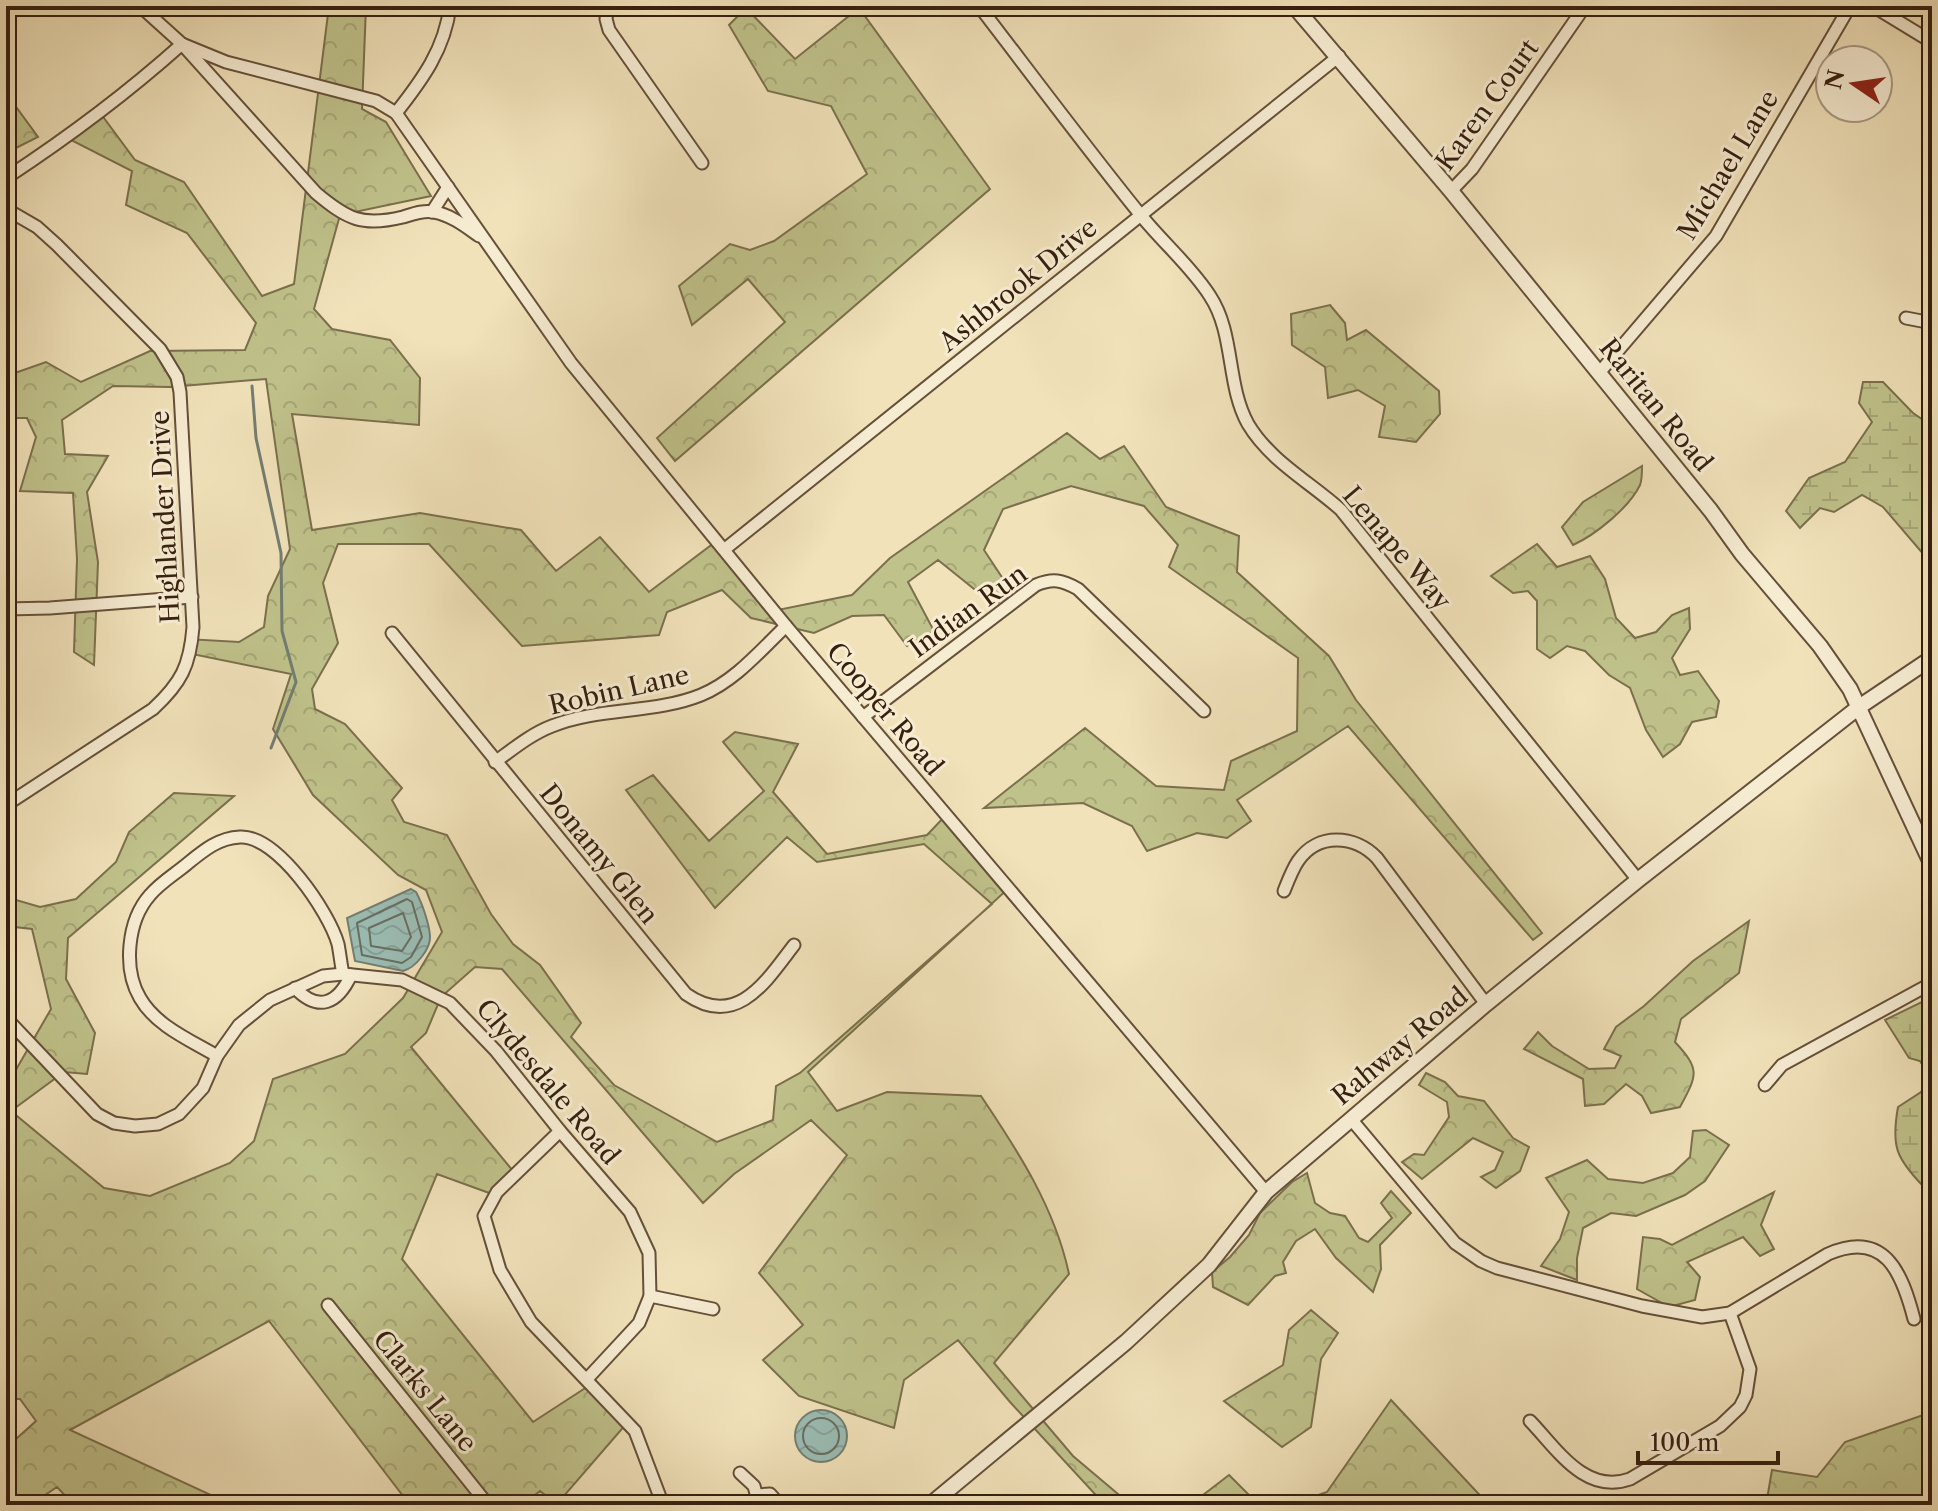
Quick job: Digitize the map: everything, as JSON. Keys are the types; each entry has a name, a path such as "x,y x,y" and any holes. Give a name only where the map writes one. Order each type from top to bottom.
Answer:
{"street":[{"path":"182,44 226,62 376,101 396,113 435,59 443,41 450,6"},
{"path":"608,6 606,19 609,30 702,163"},
{"name":"Lenape Way","path":"979,6 1140,215 1209,294 1220,313 1234,383 1249,424 1284,464 1341,510 1638,880"},
{"name":"Raritan Road","path":"1294,6 1451,191 1711,511 1742,554 1820,646 1850,689 1932,865"},
{"name":"Karen Court","path":"1451,191 1472,169 1585,6"},
{"name":"Michael Lane","path":"1599,373 1716,236 1850,6"},
{"path":"1873,6 1932,42"},
{"path":"146,8 316,193 347,216 367,223 432,212 448,187"},
{"path":"6,178 82,128 131,90 182,44"},
{"name":"Ashbrook Drive","path":"725,549 1339,56"},
{"path":"215,83 226,62"},
{"name":"Cooper Road","path":"396,113 571,363 786,626 1266,1192"},
{"name":"Highlander Drive","path":"6,209 37,227 57,245 160,349 171,365 180,392 192,597 191,651 183,675 171,693 153,709 6,805"},
{"name":"Cooper Road","path":"432,212 456,220 486,241"},
{"path":"1906,318 1932,323"},
{"name":"Indian Run","path":"863,717 1036,585 1049,580 1062,580 1078,589 1204,711"},
{"path":"6,609 192,597"},
{"name":"Robin Lane","path":"495,762 551,726 575,719 678,703 702,695 727,682 786,626"},
{"name":"Donamy Glen","path":"392,633 678,986 691,997 712,1005 740,1002 755,993 794,945"},
{"name":"Rahway Road","path":"931,1505 1167,1305 1209,1265 1266,1192 1486,1004 1859,707 1932,658"},
{"path":"217,1056 156,1019 139,997 131,972 129,950 132,930 149,895 203,850 222,840 240,837 264,844 293,870 322,909 338,943 347,974 337,996 327,1002 316,1003 295,988"},
{"path":"1284,891 1298,860 1313,846 1342,839 1361,845 1377,858 1486,1004"},
{"name":"Clydesdale Road","path":"6,1018 97,1114 114,1123 135,1126 158,1124 179,1114 203,1088 217,1056 239,1025 270,1000 323,976 347,974 402,980 450,1003 496,1051 630,1212 649,1253 650,1296 639,1323 587,1379"},
{"path":"1765,1085 1782,1065 1932,983"},
{"path":"1351,1119 1455,1243 1497,1268 1671,1313 1702,1317 1730,1313 1828,1254 1851,1247 1874,1251 1894,1265 1907,1289 1914,1319"},
{"path":"560,1131 497,1192 484,1216 500,1270 531,1322 635,1431 663,1505"},
{"path":"650,1296 713,1309"},
{"name":"Clarks Lane","path":"328,1305 488,1505"},
{"path":"1530,1421 1583,1475 1601,1483 1630,1479 1720,1426 1740,1407 1746,1395 1750,1369 1730,1313"},
{"path":"740,1473 748,1478 758,1500 770,1494 780,1505"}],"green space":[{"path":"329,6 366,6 362,109 386,122 431,196 340,215 314,309 332,329 390,340 420,378 419,425 292,414 312,530 420,513 521,530 556,571 600,537 649,592 718,540 773,611 852,595 890,558 1067,433 1100,459 1124,446 1166,507 1239,536 1237,572 1329,656 1356,700 1542,933 1533,940 1348,726 1237,800 1251,821 1227,838 1197,833 1147,851 1132,826 1083,803 984,808 1085,728 1156,786 1224,790 1231,761 1297,731 1298,658 1169,567 1178,545 1144,506 1071,486 1003,509 984,550 1013,594 994,605 938,560 908,582 934,631 907,646 884,615 852,616 814,633 751,618 722,590 667,612 659,635 522,646 429,544 338,544 323,583 338,643 312,689 315,709 345,724 402,788 392,800 404,822 447,835 491,914 513,944 540,965 581,1023 571,1037 614,1085 717,1142 773,1120 776,1086 800,1073 978,917 808,1072 837,1111 887,1092 981,1096 1045,1203 1069,1274 994,1363 1073,1456 1131,1505 1105,1505 1010,1402 958,1340 904,1380 894,1428 799,1396 763,1360 803,1325 759,1273 847,1155 811,1120 734,1174 703,1203 502,969 475,967 441,997 426,1033 411,1047 513,1171 492,1194 437,1174 402,1259 533,1422 590,1385 627,1423 557,1504 540,1491 522,1505 410,1505 269,1321 70,1430 211,1495 222,1505 74,1505 57,1487 30,1505 6,1505 6,1448 36,1421 20,1399 6,1399 6,1087 51,1009 32,929 6,926 6,897 40,907 76,899 116,862 129,832 174,793 234,796 68,938 66,979 95,1033 87,1074 64,1072 11,1111 104,1188 150,1196 230,1163 254,1141 273,1079 345,1054 403,998 442,932 426,890 398,875 313,795 273,729 291,674 187,653 187,639 239,642 264,627 268,596 290,549 266,379 170,387 113,386 62,420 65,454 108,456 87,492 98,562 94,665 74,652 77,559 73,493 20,491 36,437 27,418 6,418 6,369 12,374 46,362 81,382 150,351 245,350 256,323 187,233 126,205 132,171 65,137 101,114 135,160 184,182 262,296 294,284"},
{"path":"746,8 795,59 859,8 990,189 675,461 657,438 785,322 748,279 692,325 679,286 730,244 750,250 774,241 867,174 831,106 768,91 729,25"},
{"path":"6,93 38,137 16,148 6,137"},
{"path":"1330,305 1345,323 1347,340 1366,330 1439,391 1440,414 1416,442 1379,437 1385,406 1358,390 1328,398 1325,367 1292,345 1291,314"},
{"path":"1863,382 1883,382 1913,413 1932,426 1931,563 1883,507 1862,495 1834,512 1820,508 1800,528 1786,511 1809,478 1845,462 1872,422 1859,403"},
{"path":"1642,466 1640,485 1628,503 1601,528 1573,545 1562,527 1583,502"},
{"path":"1537,544 1557,567 1590,556 1605,579 1616,618 1635,638 1656,632 1672,615 1689,608 1690,629 1672,658 1680,675 1698,671 1719,701 1716,717 1692,722 1680,744 1663,757 1646,730 1630,688 1609,675 1585,651 1567,646 1550,658 1537,649 1537,601 1528,591 1513,593 1491,576"},
{"path":"735,732 798,744 773,792 827,854 927,835 947,814 1010,887 992,904 924,844 817,862 787,837 715,908 626,790 653,775 709,841 764,791 723,742"},
{"path":"1749,921 1739,973 1681,1019 1675,1042 1689,1059 1694,1073 1680,1107 1651,1113 1642,1096 1626,1084 1604,1104 1585,1106 1583,1079 1524,1049 1538,1032 1552,1046 1589,1069 1615,1068 1621,1056 1604,1049 1616,1027 1693,961"},
{"path":"1932,997 1932,1180 1923,1186 1901,1159 1895,1132 1898,1107 1921,1092 1930,1077 1920,1061 1909,1058 1885,1020"},
{"path":"1426,1073 1445,1082 1458,1096 1484,1101 1513,1138 1529,1147 1520,1171 1496,1188 1481,1177 1495,1170 1503,1152 1473,1138 1422,1179 1402,1162 1414,1154 1424,1155 1449,1117 1447,1102 1419,1085"},
{"path":"1706,1130 1729,1145 1705,1181 1685,1195 1636,1216 1611,1213 1583,1228 1577,1258 1577,1280 1541,1266 1560,1239 1569,1212 1546,1178 1587,1160 1608,1179 1643,1183 1673,1173 1690,1157 1693,1131"},
{"path":"1307,1173 1315,1203 1330,1213 1345,1216 1359,1238 1368,1242 1392,1218 1381,1203 1391,1191 1411,1213 1380,1245 1381,1269 1373,1292 1336,1258 1315,1229 1296,1241 1283,1262 1286,1273 1275,1276 1248,1305 1213,1287 1212,1272 1249,1235 1260,1213 1292,1182"},
{"path":"1774,1192 1761,1225 1774,1249 1760,1256 1743,1237 1687,1262 1700,1277 1695,1300 1669,1307 1637,1289 1643,1237 1660,1239 1672,1245"},
{"path":"1311,1310 1338,1333 1321,1359 1311,1427 1282,1447 1224,1401 1283,1365 1289,1330"},
{"path":"1391,1400 1489,1505 1290,1505 1327,1492"},
{"path":"1929,1413 1932,1420 1932,1505 1766,1505 1772,1470 1817,1477 1845,1442"},
{"path":"1229,1475 1259,1505 1190,1505"}],"water":[{"path":"411,889 421,902 429,931 430,941 421,957 403,971 355,961 347,918"},
{"path":"821,1410 839,1418 847,1436 839,1454 821,1462 803,1454 795,1436 803,1418"}],"waterway":[{"path":"252,386 256,438 281,553 282,631 296,682 271,748"}]}
